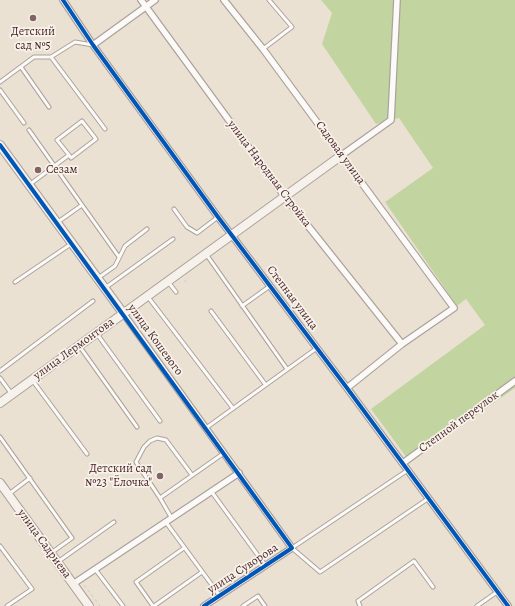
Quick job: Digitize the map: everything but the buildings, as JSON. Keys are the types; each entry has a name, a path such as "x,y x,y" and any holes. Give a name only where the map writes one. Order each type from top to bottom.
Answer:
{"street":[{"name":"Степная улица","path":"63,0 93,45 218,217 347,388 508,606"},
{"name":"улица Народная Стройка","path":"141,0 285,197 402,344"},
{"path":"93,45 155,0"},
{"name":"Садовая улица","path":"224,0 263,49 454,308 402,344"},
{"path":"342,155 391,120 397,0"},
{"name":"улица Кошевого","path":"1,148 58,222 292,548"},
{"name":"улица Лермонтова","path":"0,402 342,155"},
{"path":"347,388 402,344"},
{"name":"Степной переулок","path":"402,463 515,382"},
{"path":"73,584 165,521 239,473"},
{"name":"улица Садриева","path":"0,483 89,606"},
{"name":"улица Суворова","path":"204,606 292,548"}],"lane":[{"path":"263,49 292,27 269,0"},
{"path":"0,82 34,57 51,57 75,42 93,45"},
{"path":"51,57 105,129"},
{"path":"21,67 49,107"},
{"path":"0,90 24,124"},
{"path":"82,121 96,139 71,158 69,155 57,140 82,121"},
{"path":"29,130 119,257"},
{"path":"29,185 69,155"},
{"path":"58,222 82,205"},
{"path":"174,208 187,226 197,233 218,217"},
{"path":"98,278 115,266 125,246 148,229"},
{"path":"105,288 174,239"},
{"path":"15,282 72,243"},
{"path":"206,254 287,369"},
{"path":"168,281 176,292"},
{"path":"242,306 270,286"},
{"path":"148,296 232,407"},
{"path":"0,371 93,301"},
{"path":"211,311 265,384"},
{"path":"96,333 160,421"},
{"path":"79,346 138,427"},
{"path":"206,428 232,407 317,348"},
{"path":"0,378 12,394"},
{"path":"32,379 87,454"},
{"path":"0,437 72,538 51,553"},
{"path":"171,517 136,462 144,447 150,441 157,438 166,440 192,475"},
{"path":"160,498 224,453"},
{"path":"408,470 292,548 320,572 429,498"},
{"path":"8,494 30,478"},
{"path":"211,491 265,565"},
{"path":"165,521 220,596"},
{"path":"58,562 114,522"},
{"path":"0,546 32,589 7,606"},
{"path":"184,548 136,582 154,606 202,572"},
{"path":"360,606 358,601 414,561 433,587"},
{"path":"95,569 122,606"},
{"path":"477,606 497,592"},
{"path":"243,606 258,596 265,606"},
{"path":"14,602 17,606"}],"path":[{"path":"184,282 189,278"},
{"path":"80,579 100,606"}],"green space":[{"path":"321,0 515,0 515,388 410,462 371,409 485,325 466,299 457,306 385,202 433,168 399,118 376,124 322,44 332,13"}],"cycle path":[{"path":"63,0 93,45 218,217 347,388 508,606"},
{"path":"0,145 292,548 204,606"}],"place":[{"name":"Детский сад №5","path":"33,18"},
{"name":"Сезам","path":"38,170"},
{"name":"Детский сад №23 \"Ёлочка\"","path":"160,476"}]}
